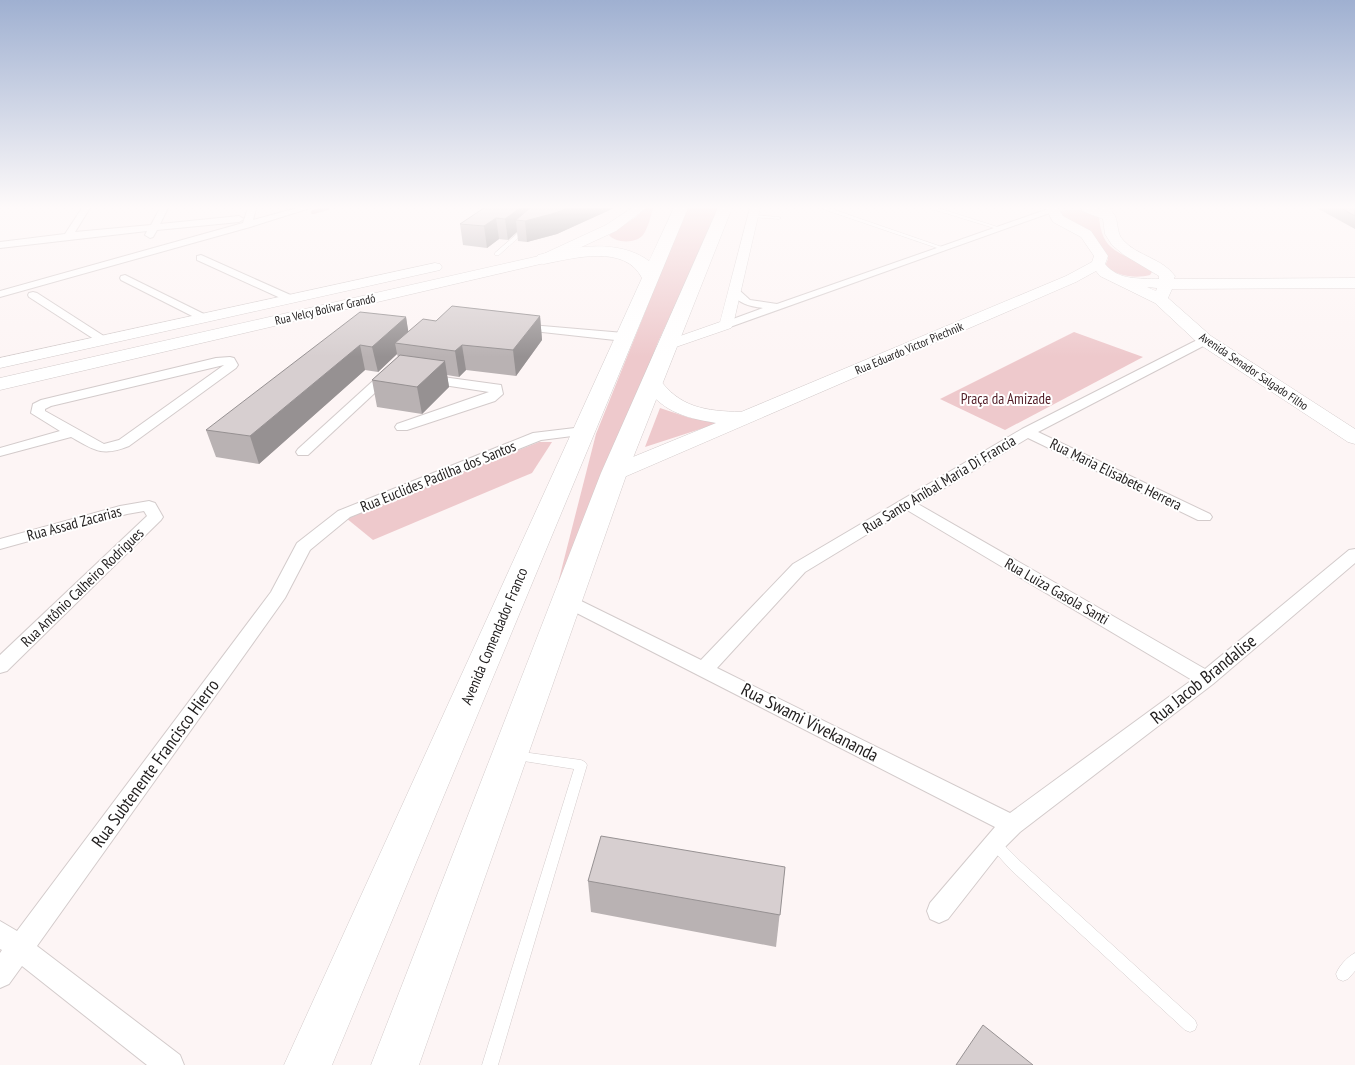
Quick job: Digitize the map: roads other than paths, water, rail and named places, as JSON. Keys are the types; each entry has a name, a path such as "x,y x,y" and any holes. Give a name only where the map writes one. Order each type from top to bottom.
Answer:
{"highway":[{"path":"631,258 644,265 650,277"},
{"name":"Avenida Comendador Franco","path":"308,1065 650,277 652,258"},
{"path":"395,1065 614,473 704,258"}],"main road":[{"name":"Rua Velcy Bolivar Grandó","path":"0,384 460,278 523,258"},
{"path":"460,278 525,258"},
{"path":"1098,264 1100,258"},
{"path":"1142,258 1155,265 1196,274 1257,283"},
{"name":"Rua Velcy Bolivar Grandó","path":"0,363 450,264"},
{"name":"Avenida Senador Salgado Filho","path":"1098,264 1105,273 1164,292 1205,340 1355,438"},
{"name":"Rua Eduardo Victor Piechnik","path":"614,473 1071,279 1098,264"},
{"name":"Avenida Senador Salgado Filho","path":"1155,265 1167,276 1164,292"},
{"name":"Rua Eduardo Victor Piechnik","path":"1071,279 1117,278"},
{"path":"1164,292 1257,283 1355,283"},
{"path":"43,374 22,370 26,365 40,359 104,340"},
{"name":"Rua Eduardo Victor Piechnik","path":"652,381 656,390 668,401 684,409 714,416 746,418"}],"street":[{"path":"0,294 130,258"},
{"path":"200,258 291,299"},
{"path":"726,324 743,258"},
{"path":"668,345 915,258"},
{"path":"125,278 204,318"},
{"path":"734,292 747,303 768,306 782,305"},
{"path":"32,294 104,340"},
{"path":"511,326 624,337"},
{"name":"Rua Santo Aníbal Maria Di Francia","path":"704,669 799,568 1027,432 1205,340"},
{"path":"0,452 71,432 101,448 112,448 124,443 232,365 230,361 216,362 46,403 38,407 38,413 71,432"},
{"path":"303,452 393,372"},
{"path":"402,427 490,398 496,394 496,388 418,377"},
{"name":"Rua Euclides Padilha dos Santos","path":"303,547 344,514 538,436 583,431"},
{"name":"Rua Maria Elisabete Herrera","path":"1027,432 1204,517"},
{"name":"Rua Luiza Gasola Santi","path":"907,504 1206,679"},
{"name":"Rua Assad Zacarias","path":"0,544 126,509 149,506"},
{"name":"Rua Antônio Calheiro Rodrigues","path":"0,666 155,517 149,506"},
{"name":"Rua Subtenente Francisco Hierro","path":"0,975 10,941 279,594 303,547"},
{"name":"Rua Jacob Brandalise","path":"1012,825 1206,679 1355,554"},
{"name":"Rua Swami Vivekananda","path":"567,601 1012,825"},
{"path":"939,910 994,843 1012,825"},
{"path":"10,941 170,1065"}],"lane":[{"path":"490,1065 581,765 510,756"},
{"path":"994,843 1016,866 1190,1025"},
{"path":"1343,974 1355,960"}],"park label":[{"name":"Praça da Amizade","path":"1006,398"}]}
